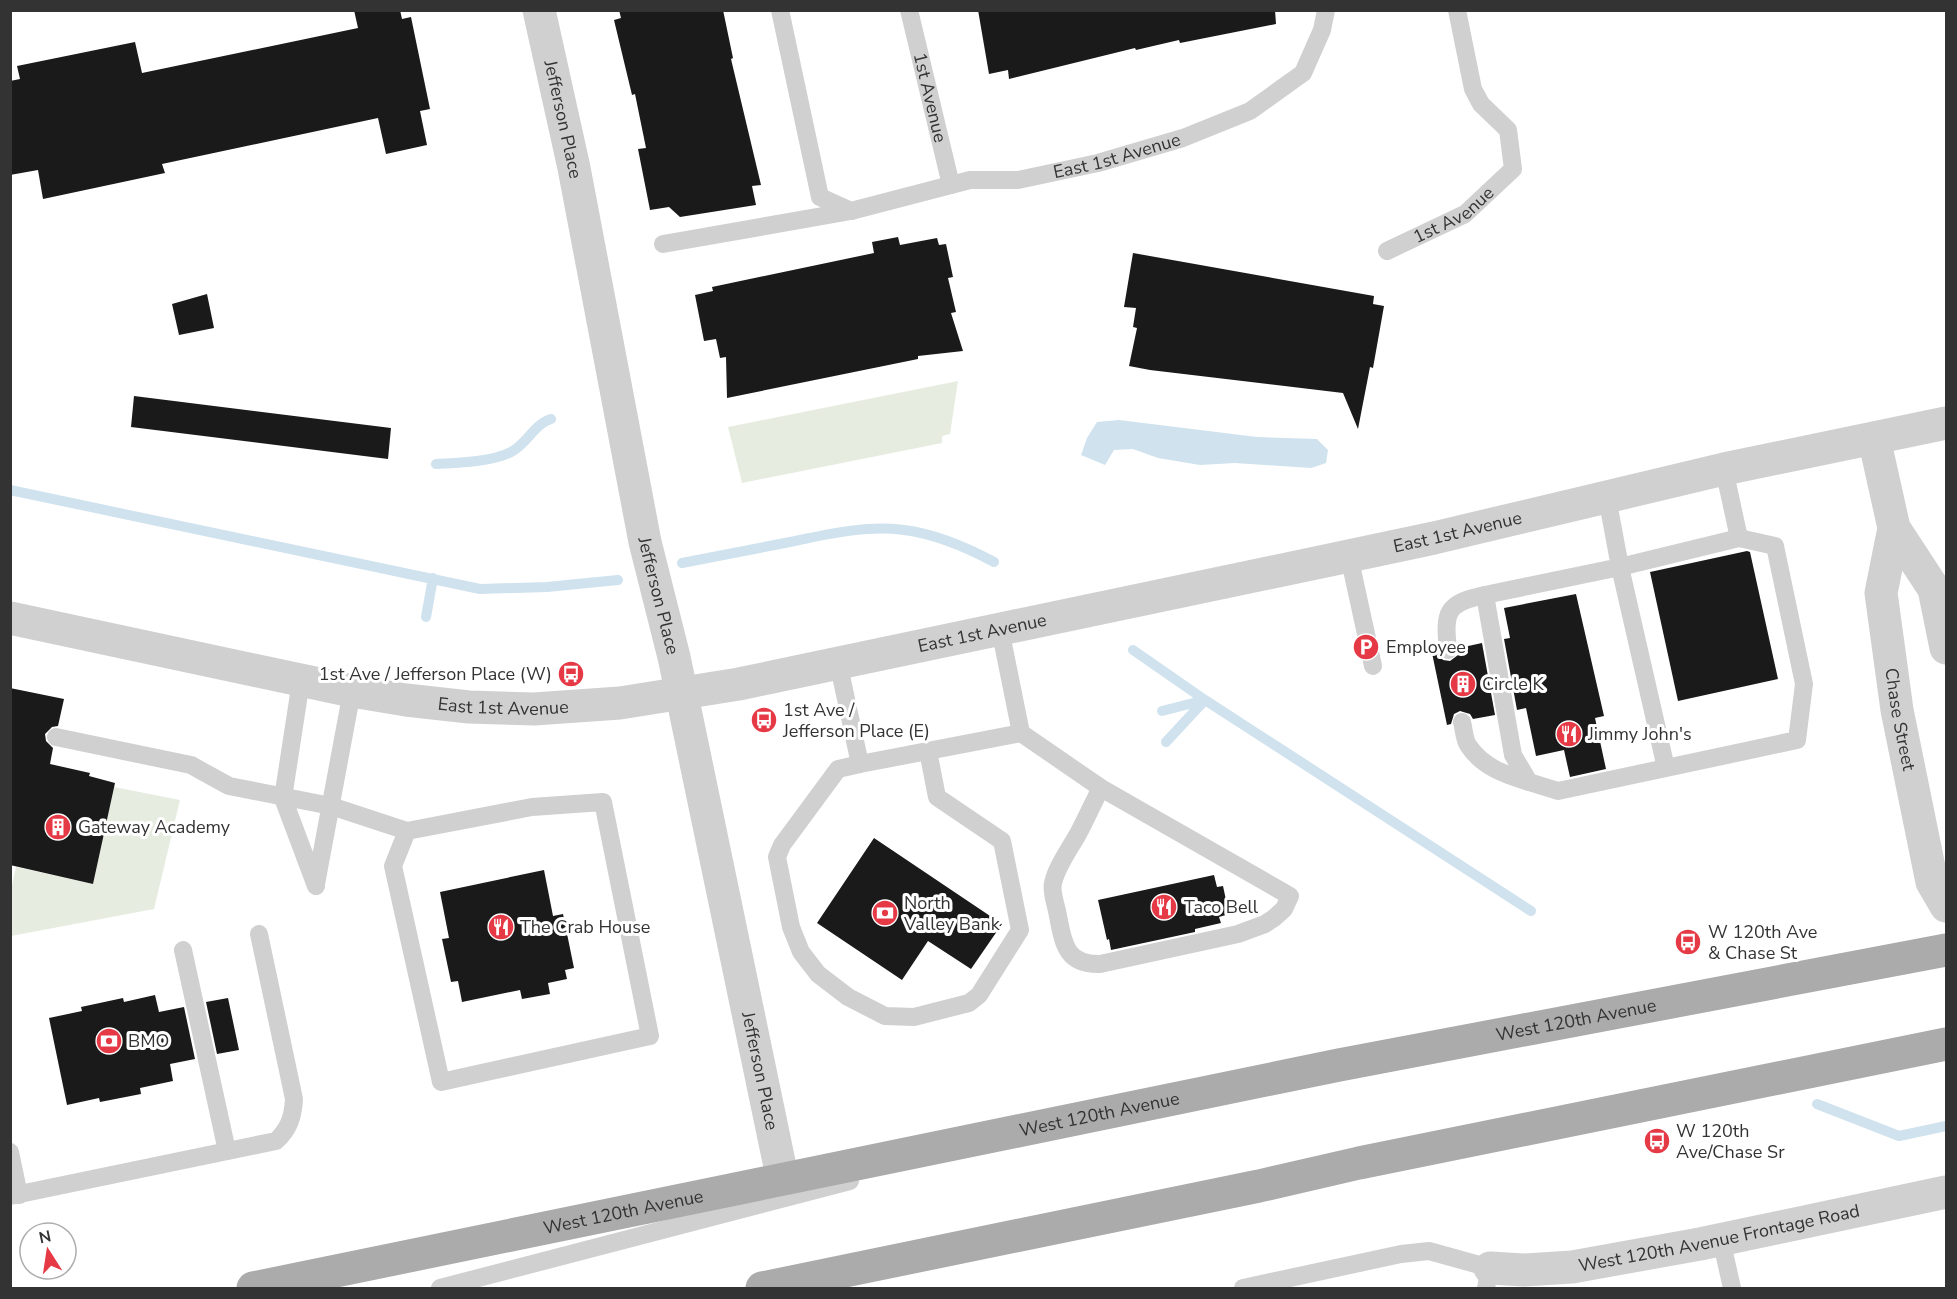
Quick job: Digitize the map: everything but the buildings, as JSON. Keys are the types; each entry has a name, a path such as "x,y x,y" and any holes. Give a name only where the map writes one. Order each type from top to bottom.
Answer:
{"main road":[{"name":"West 120th Avenue","path":"253,1288 783,1181 1338,1065 1947,950"},
{"path":"762,1288 1259,1186 1359,1163 1947,1044"}],"street":[{"name":"Jefferson Place","path":"539,10 574,168 645,542 682,693 783,1181"},
{"name":"East 1st Avenue","path":"10,618 352,692 406,700 470,707 534,709 620,704 739,684 1349,556 1724,469 1947,423"},
{"name":"Chase Street","path":"1874,438 1894,528 1934,589 1947,648"},
{"name":"Chase Street","path":"1894,528 1881,593 1897,710 1932,882 1947,906"},
{"name":"West 120th Avenue Frontage Road","path":"1488,1278 1524,1270 1572,1267 1947,1192"}],"lane":[{"path":"780,10 820,197 851,211"},
{"name":"1st Avenue","path":"909,10 951,185"},
{"name":"East 1st Avenue","path":"663,244 851,211 970,180 1018,180 1098,163 1183,138 1250,111 1303,73 1322,30 1326,10"},
{"name":"1st Avenue","path":"1388,251 1466,214 1513,169 1508,130 1481,104 1473,89 1457,10"},
{"path":"1724,469 1739,538"},
{"path":"1607,497 1620,567 1666,768"},
{"path":"1448,650 1446,627 1451,610 1462,599 1620,567 1739,538 1775,546 1804,684 1797,740 1558,791 1503,775 1484,763 1467,744 1462,722"},
{"path":"1349,556 1373,666"},
{"path":"1485,595 1513,755 1529,782"},
{"path":"1000,629 1021,733 1101,788 1290,896 1284,909 1265,924 1238,934 1100,964 1081,962 1073,957 1063,941 1052,886 1057,871 1101,788"},
{"path":"838,662 860,764"},
{"path":"301,681 283,798 316,886 352,692"},
{"path":"928,751 937,797 1002,841 1020,930 979,995 969,1003 914,1017 885,1016 848,997 818,974 801,952 791,927 777,857 782,845 838,769 860,764 1021,733"},
{"path":"56,737 191,765 229,786 331,806 407,831 532,807 603,802 650,1036 441,1082 393,866 407,831"},
{"path":"10,1152 15,1195 276,1141 286,1132 294,1114 294,1100 259,934"},
{"path":"183,950 228,1151"},
{"path":"440,1288 1101,1115"},
{"path":"1721,1239 1732,1288"},
{"path":"1243,1288 1401,1254 1429,1251 1488,1278"}],"shaded area":[{"path":"958,381 950,434 942,436 942,443 742,483 728,427"},
{"path":"114,787 180,800 154,909 11,936 11,890 16,867 93,884"}],"water":[{"path":"1119,420 1257,437 1317,439 1328,450 1326,463 1311,468 1235,463 1200,465 1158,458 1133,449 1114,450 1105,465 1081,455 1087,438 1097,422"}],"waterway":[{"path":"436,464 494,458 511,452 540,425 551,419"},
{"path":"10,490 480,589 547,587 618,580"},
{"path":"682,563 861,529 904,530 928,535 962,546 994,562"},
{"path":"426,617 433,578"},
{"path":"1133,650 1205,700 1531,911"},
{"path":"1162,711 1205,700"},
{"path":"1166,742 1205,700"},
{"path":"1817,1104 1899,1136 1946,1126"}],"place":[{"name":"Employee","path":"1366,647"},
{"name":"1st Ave / Jefferson Place (W)","path":"571,674"},
{"name":"Circle K","path":"1463,684"},
{"name":"1st Ave / Jefferson Place (E)","path":"764,720"},
{"name":"Jimmy John's","path":"1569,734"},
{"name":"Gateway Academy","path":"58,827"},
{"name":"Taco Bell","path":"1164,907"},
{"name":"North Valley Bank","path":"885,913"},
{"name":"The Crab House","path":"501,927"},
{"name":"W 120th Ave & Chase St","path":"1688,942"},
{"name":"BMO","path":"109,1041"},
{"name":"W 120th Ave/Chase Sr","path":"1657,1141"}]}
